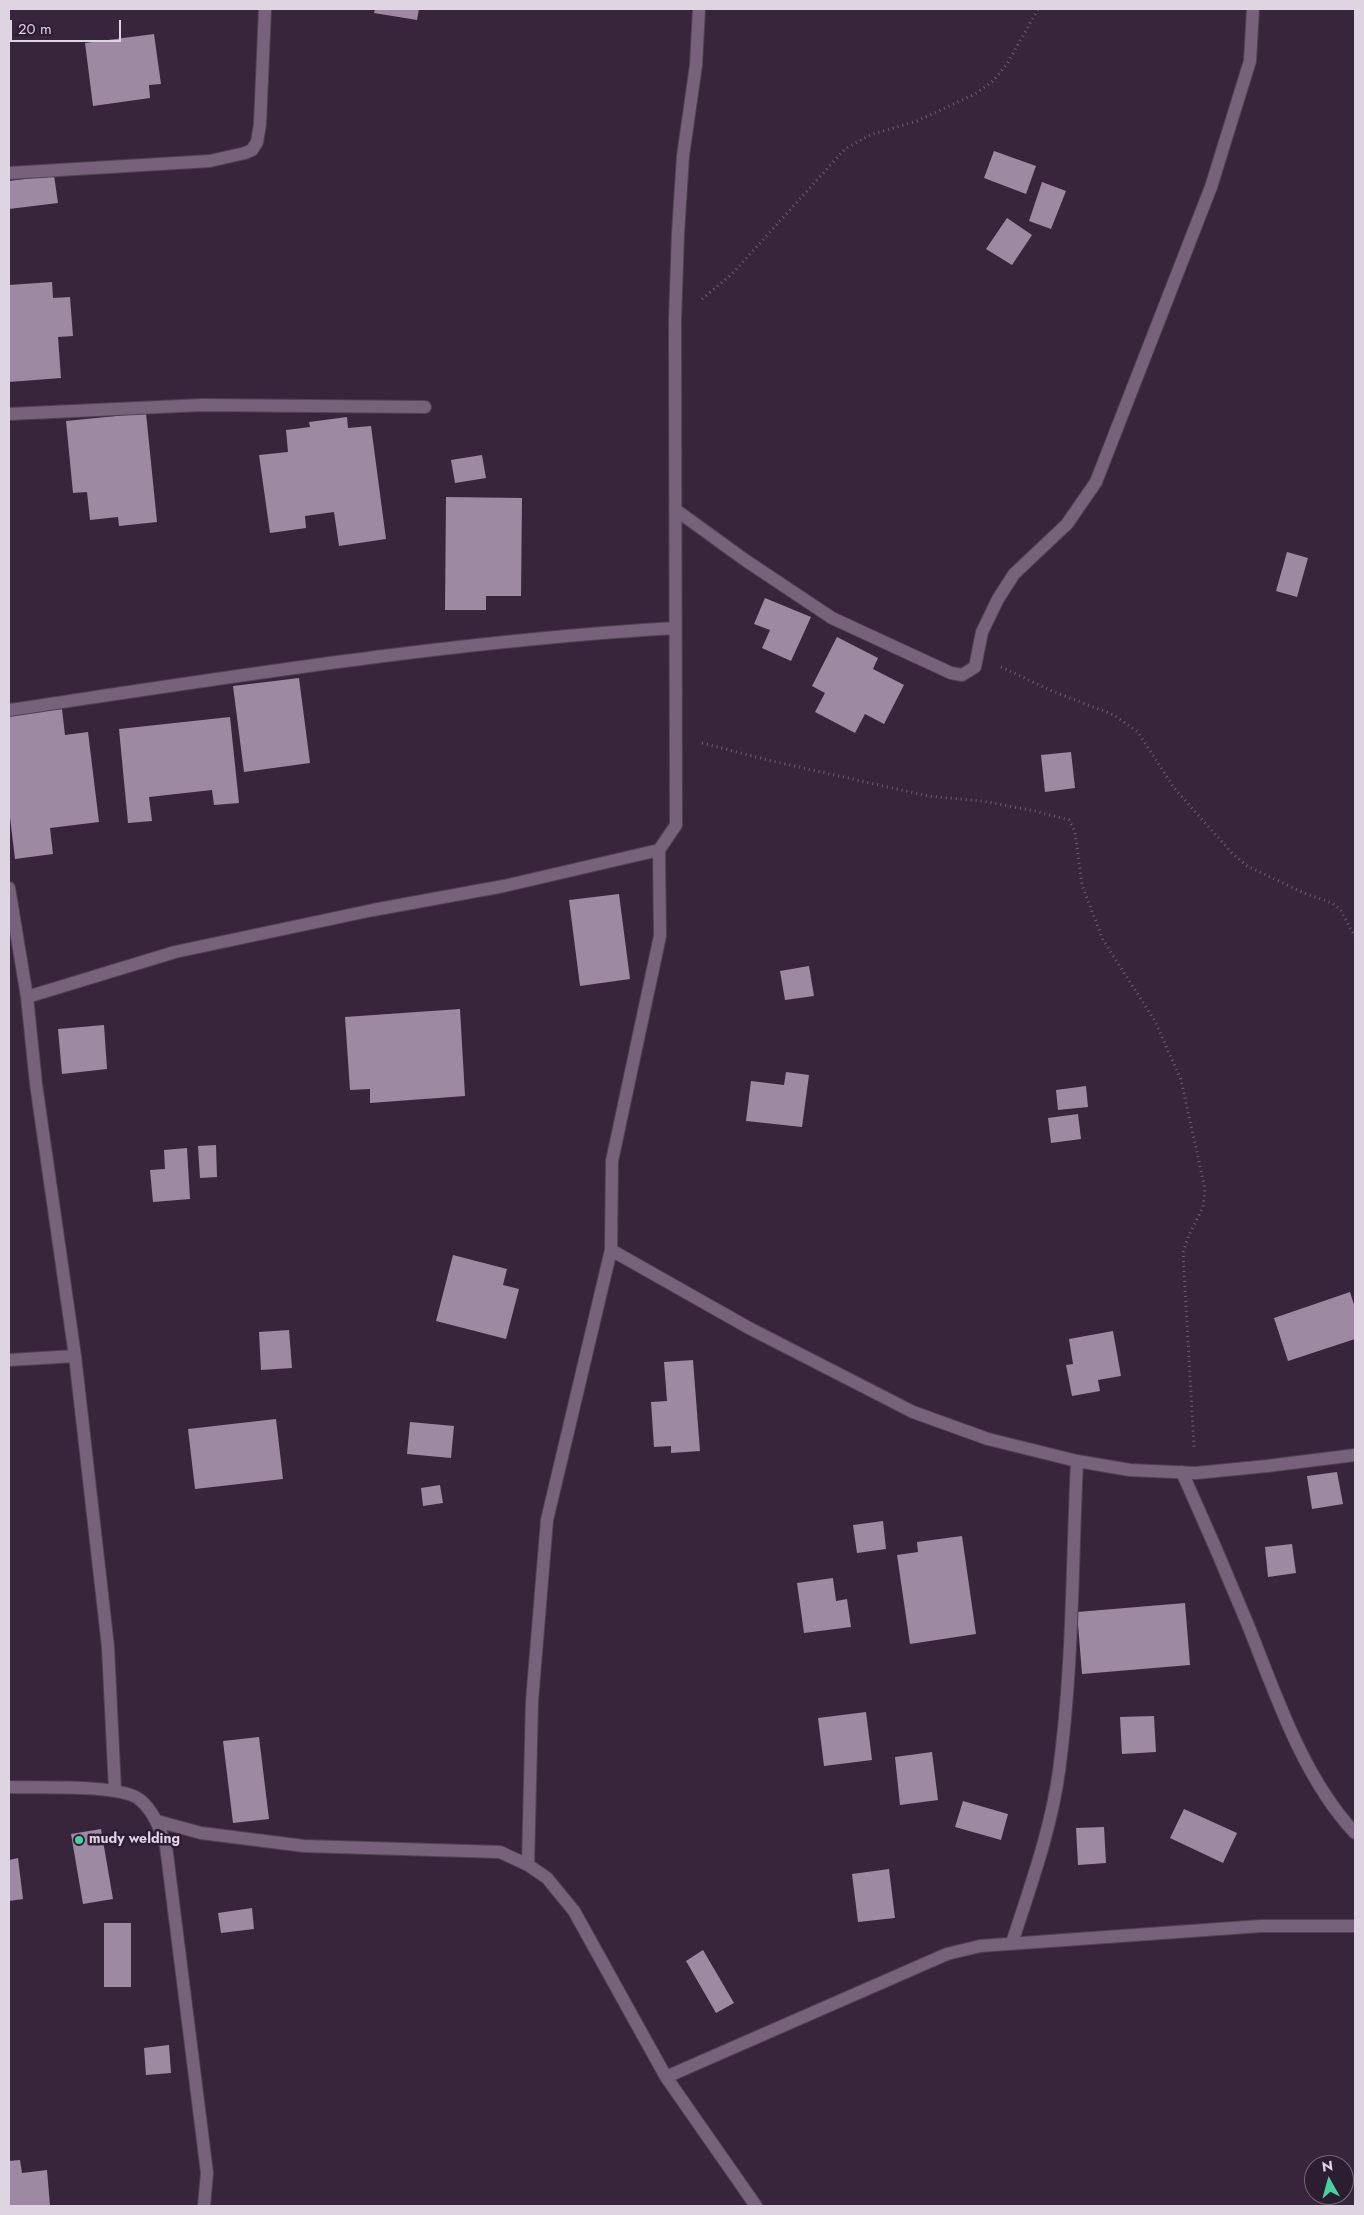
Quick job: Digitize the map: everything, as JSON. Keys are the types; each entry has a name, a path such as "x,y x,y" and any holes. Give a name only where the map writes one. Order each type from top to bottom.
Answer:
{"street":[{"path":"9,172 210,161 245,154 252,150 256,147 260,124 265,9"},
{"path":"528,1865 532,1701 547,1520 612,1250 612,1161 660,936 659,850 676,825 675,320 682,156 696,65 699,9"},
{"path":"676,510 745,560 832,618 951,673 962,675 976,667 982,632 998,599 1014,574 1067,524 1096,482 1211,187 1250,61 1253,9"},
{"path":"9,414 202,405 425,407"},
{"path":"9,710 298,667 598,632 675,628"},
{"path":"28,997 175,952 373,910 504,886 659,850"},
{"path":"9,888 28,997 36,1084 75,1356 108,1647 115,1790"},
{"path":"612,1250 749,1328 913,1412 988,1439 1077,1461 1130,1470 1196,1473 1355,1455"},
{"path":"9,1360 75,1356"},
{"path":"1012,1943 1040,1856 1059,1773 1068,1685 1077,1461"},
{"path":"1182,1472 1208,1528 1281,1707 1304,1756 1337,1814 1355,1833"},
{"path":"9,1787 115,1790 138,1799 157,1821 166,1846 207,2173 204,2206"},
{"path":"157,1821 201,1833 304,1846 500,1852 528,1865 547,1878 574,1911 666,2077 756,2206"},
{"path":"666,2077 947,1954 980,1946 1261,1926 1355,1926"}],"path":[{"path":"675,320 732,274 845,149 870,135 925,117 975,94 994,81 1008,64 1038,9"},
{"path":"978,656 1052,691 1114,715 1138,732 1174,788 1232,852 1248,866 1304,893 1332,903 1340,909 1355,937"},
{"path":"676,736 772,761 928,796 982,801 1035,811 1062,818 1072,824 1077,839 1082,885 1103,940 1155,1021 1181,1080 1205,1189 1203,1207 1189,1234 1183,1252 1196,1473"}],"building":[{"path":"375,9 419,9 417,20 374,13"},
{"path":"154,34 161,84 149,85 150,98 93,106 85,43"},
{"path":"994,151 1036,166 1026,194 984,178"},
{"path":"54,175 58,203 9,209 9,181"},
{"path":"1042,182 1066,191 1051,229 1029,221"},
{"path":"1007,218 1032,235 1012,265 986,249"},
{"path":"52,282 53,298 70,297 73,336 58,337 61,378 9,382 9,285"},
{"path":"146,413 157,522 119,526 118,517 90,520 87,492 73,493 66,421"},
{"path":"347,417 348,428 371,426 386,539 339,546 334,512 305,516 306,528 270,533 259,455 288,452 286,430 310,427 309,422"},
{"path":"482,455 486,478 455,483 451,460"},
{"path":"446,497 522,498 521,596 486,596 486,610 445,610"},
{"path":"1287,552 1308,558 1297,597 1276,591"},
{"path":"765,598 811,617 791,661 762,648 770,630 754,624"},
{"path":"837,637 878,658 873,669 904,685 884,724 865,714 855,733 815,712 825,693 812,686"},
{"path":"299,678 310,763 244,772 233,686"},
{"path":"62,709 65,735 88,732 99,822 50,828 53,854 15,859 9,809 9,715"},
{"path":"230,717 239,803 214,805 212,790 149,797 152,821 128,823 119,729"},
{"path":"1071,752 1075,788 1045,792 1041,755"},
{"path":"619,894 630,979 580,986 569,900"},
{"path":"809,966 814,996 785,1000 780,971"},
{"path":"460,1009 465,1096 370,1103 370,1089 350,1090 345,1017"},
{"path":"104,1025 107,1069 62,1074 58,1029"},
{"path":"786,1072 809,1075 802,1127 746,1121 751,1081 784,1085"},
{"path":"1086,1086 1088,1107 1058,1110 1056,1090"},
{"path":"1078,1114 1081,1139 1051,1143 1048,1118"},
{"path":"216,1145 217,1177 200,1178 198,1146"},
{"path":"187,1148 190,1199 153,1202 150,1170 165,1169 164,1150"},
{"path":"453,1255 507,1269 503,1285 519,1289 506,1339 436,1321"},
{"path":"1350,1292 1355,1308 1355,1339 1288,1361 1274,1318"},
{"path":"289,1330 292,1368 261,1370 259,1332"},
{"path":"1113,1331 1121,1376 1098,1380 1100,1391 1072,1396 1066,1365 1073,1364 1069,1339"},
{"path":"693,1360 700,1451 671,1453 671,1446 654,1447 651,1402 667,1401 664,1362"},
{"path":"276,1419 283,1479 195,1489 188,1429"},
{"path":"410,1422 454,1426 451,1458 407,1454"},
{"path":"1337,1472 1343,1504 1312,1509 1307,1476"},
{"path":"440,1485 443,1503 423,1506 421,1488"},
{"path":"883,1521 886,1549 857,1553 853,1525"},
{"path":"962,1536 976,1634 910,1644 897,1555 918,1552 917,1542"},
{"path":"1292,1544 1296,1573 1268,1577 1265,1547"},
{"path":"833,1578 836,1601 847,1599 851,1627 804,1633 797,1583"},
{"path":"1185,1603 1190,1665 1082,1674 1077,1612"},
{"path":"866,1712 872,1760 824,1766 818,1718"},
{"path":"1154,1716 1156,1752 1122,1754 1120,1717"},
{"path":"259,1737 269,1819 233,1823 223,1741"},
{"path":"932,1752 938,1800 900,1805 895,1757"},
{"path":"963,1801 1008,1814 1001,1840 955,1827"},
{"path":"1184,1809 1237,1833 1223,1863 1170,1838"},
{"path":"1104,1827 1106,1863 1078,1865 1076,1828"},
{"path":"101,1829 113,1899 83,1904 71,1834"},
{"path":"18,1858 23,1899 9,1901 9,1860"},
{"path":"889,1869 895,1918 858,1922 852,1874"},
{"path":"252,1908 254,1929 221,1933 218,1913"},
{"path":"104,1923 131,1923 131,1987 104,1987"},
{"path":"703,1950 734,2003 716,2013 686,1961"},
{"path":"169,2045 171,2073 146,2075 144,2048"},
{"path":"20,2160 22,2173 47,2170 50,2206 9,2206 9,2161"}],"place":[{"name":"mudy welding","path":"79,1840"}]}
